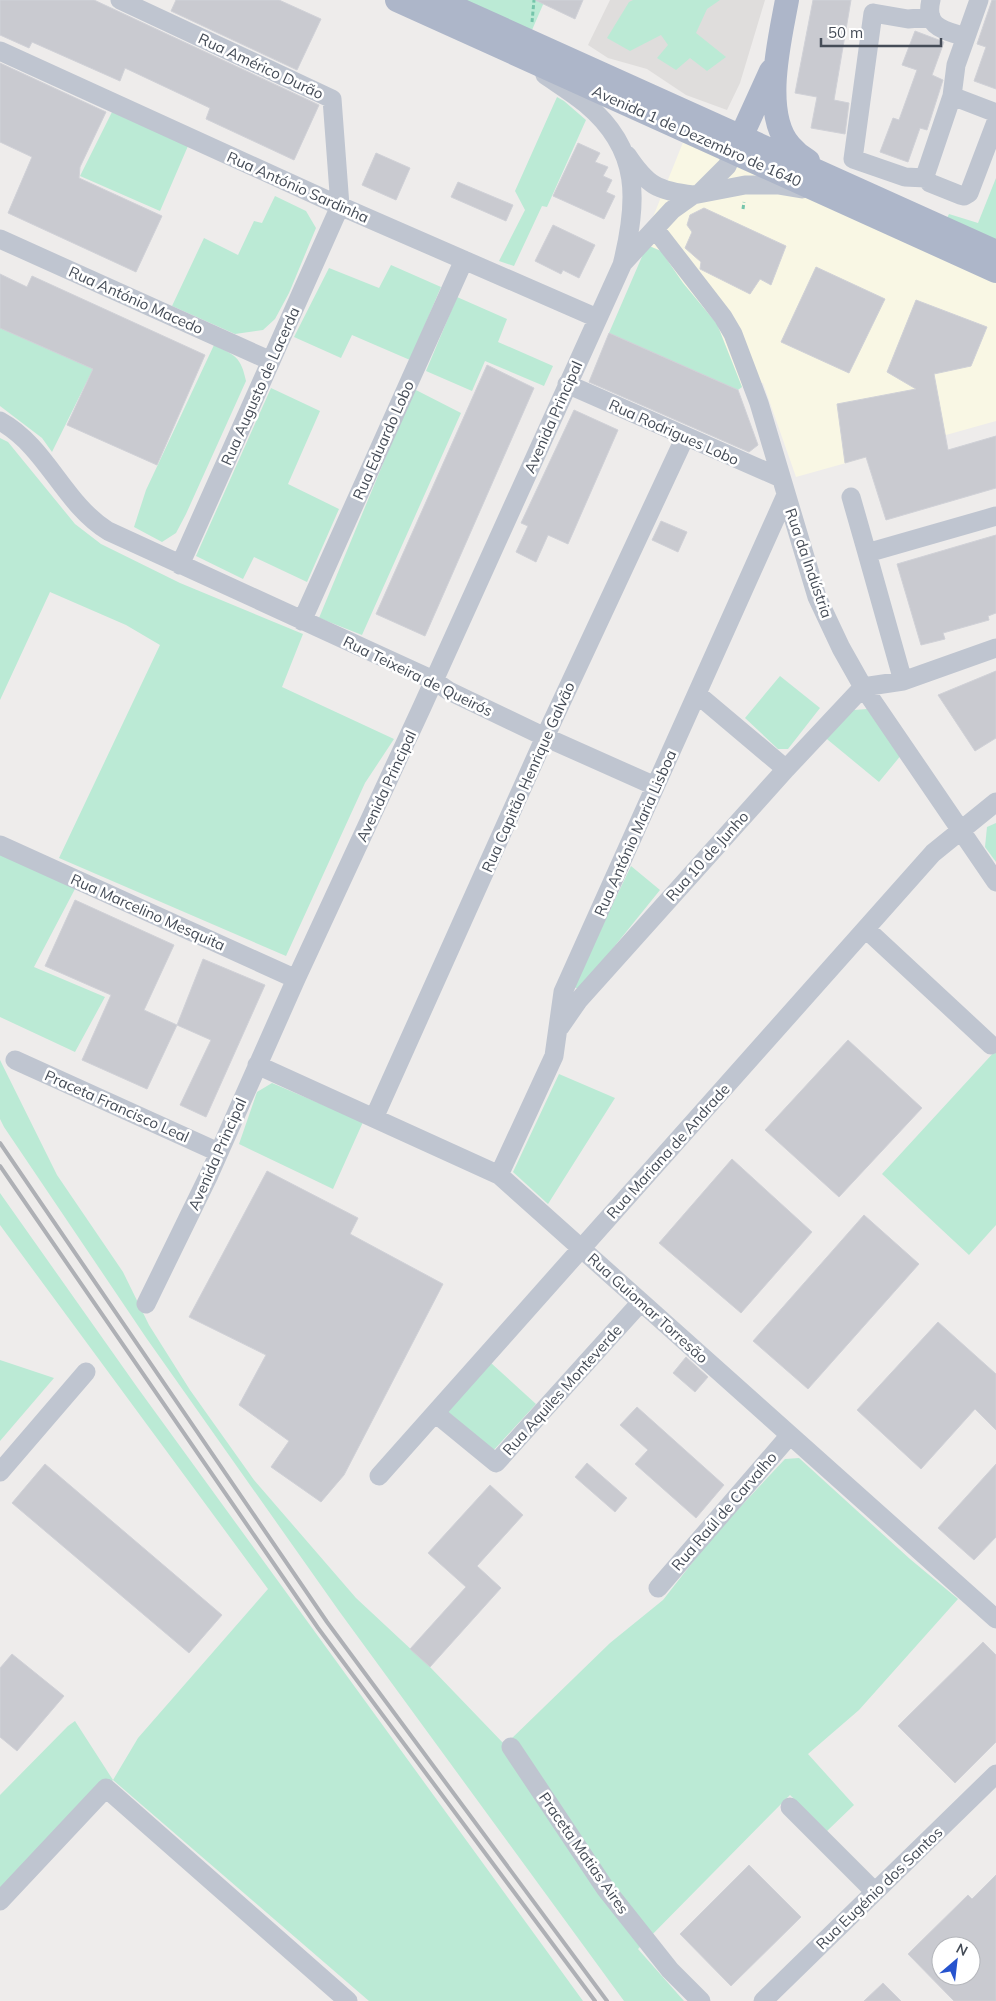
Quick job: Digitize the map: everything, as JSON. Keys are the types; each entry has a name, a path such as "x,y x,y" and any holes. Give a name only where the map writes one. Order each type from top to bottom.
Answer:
{"main road":[{"name":"Avenida 1 de Dezembro de 1640","path":"397,0 513,52 737,145 825,184 996,252"},
{"name":"Avenida 1 de Dezembro de 1640","path":"438,0 737,145"},
{"path":"787,0 776,58 776,107 779,126 789,145 825,184"},
{"path":"737,145 776,58"},
{"name":"Avenida 1 de Dezembro de 1640","path":"825,184 996,272"}],"street":[{"name":"Rua Américo Durão","path":"120,0 332,99 340,206"},
{"path":"979,0 956,65 952,96 926,173 926,178 930,183 960,195 966,195 970,190 996,122"},
{"path":"926,178 905,177 853,159 873,13 908,19 931,9 938,28 965,37"},
{"name":"Rua António Sardinha","path":"0,51 340,206 597,318"},
{"name":"Avenida Principal","path":"513,52 586,104 605,123 648,182 672,193 697,194 754,185 825,184"},
{"path":"952,96 996,113"},
{"name":"Avenida Principal","path":"622,265 672,210 697,194 721,174 737,145"},
{"name":"Avenida Principal","path":"146,1304 218,1152 622,265 630,232 632,203 624,150"},
{"name":"Rua Augusto de Lacerda","path":"180,565 340,206"},
{"name":"Rua da Indústria","path":"655,228 733,334 758,403 817,597 841,648 863,687 996,882"},
{"name":"Rua António Macedo","path":"0,239 271,361"},
{"name":"Rua Eduardo Lobo","path":"302,621 464,260"},
{"name":"Rua Rodrigues Lobo","path":"567,384 685,437 783,487"},
{"name":"Rua Teixeira de Queirós","path":"0,421 16,431 35,450 72,500 98,525 128,542 433,680 449,691 545,737 656,786"},
{"name":"Rua Capitão Henrique Galvão","path":"374,1118 545,737 685,437"},
{"name":"Rua António Maria Lisboa","path":"499,1175 554,1056 563,992 697,694 783,487"},
{"path":"851,497 903,681"},
{"path":"867,553 996,516"},
{"path":"863,687 903,681 996,648"},
{"name":"Rua 10 de Junho","path":"558,1030 578,1001 786,769 863,687"},
{"path":"697,694 786,769"},
{"name":"Rua Mariana de Andrade","path":"380,1476 933,853 996,802"},
{"name":"Rua Marcelino Mesquita","path":"0,845 296,979"},
{"path":"866,929 991,1045"},
{"name":"Praceta Francisco Leal","path":"15,1060 218,1152"},
{"name":"Rua Guiomar Torresão","path":"257,1065 499,1175 996,1619"},
{"name":"Rua Aquiles Monteverde","path":"434,1414 496,1463 642,1302"},
{"path":"0,1472 86,1372"},
{"name":"Rua Raúl de Carvalho","path":"658,1588 790,1435"},
{"name":"Praceta Matias Aires","path":"512,1747 605,1888 670,1970 701,2001"},
{"name":"Rua Eugénio dos Santos","path":"763,2001 996,1774"},
{"path":"0,1901 106,1788 348,2001"},
{"path":"790,1807 875,1892"}],"shaded area":[{"path":"610,0 765,0 740,83 727,110 686,95 647,69 608,58 588,45"},
{"path":"690,125 996,264 996,421 796,477 763,383 742,387 717,324 683,283 661,251 647,245 653,217"}],"green space":[{"path":"464,0 545,0 532,30"},
{"path":"633,0 720,0 707,9 696,33 726,57 707,71 690,58 676,70 657,58 668,45 661,35 630,51 607,38 629,2"},
{"path":"557,97 586,120 547,207 542,206 514,266 499,261 525,210 515,191"},
{"path":"112,112 188,146 160,211 80,176"},
{"path":"996,178 996,241 947,218 949,214 978,223"},
{"path":"275,196 306,211 316,228 289,293 275,319 263,330 235,334 172,306 204,238 238,255 254,221 262,223"},
{"path":"647,245 661,251 683,283 717,324 742,387 738,390 609,333"},
{"path":"391,265 441,287 410,360 352,335 341,358 294,337 329,268 379,288"},
{"path":"457,297 507,319 498,342 553,366 544,386 485,361 472,391 426,371"},
{"path":"0,327 93,369 52,452 42,438 0,406"},
{"path":"214,345 236,358 242,367 246,381 186,514 176,533 162,542 134,527 146,490"},
{"path":"271,388 320,411 288,484 339,509 307,582 254,557 243,579 196,556"},
{"path":"414,389 461,413 362,635 319,618"},
{"path":"0,438 8,442 75,524 101,544 180,583 303,634 282,687 394,739 365,783 286,956 59,858 160,645 126,625 50,592 0,700"},
{"path":"780,676 820,708 788,749 778,749 745,718"},
{"path":"867,709 902,754 879,782 822,735 854,710"},
{"path":"996,823 996,862 985,847 987,827"},
{"path":"0,854 76,887 34,967 105,997 75,1052 0,1017"},
{"path":"631,866 660,890 580,989 573,987"},
{"path":"996,1050 996,1225 969,1255 882,1174"},
{"path":"0,1060 57,1175 123,1272 149,1325 190,1390 254,1480 356,1598 430,1667 505,1745 610,1643 663,1600 714,1535 785,1459 799,1458 910,1559 958,1599 859,1710 808,1754 854,1805 827,1831 790,1795 638,1949 684,2001 624,2001 339,1611 147,1339 4,1127 0,1119"},
{"path":"559,1074 615,1098 548,1204 513,1172"},
{"path":"272,1083 363,1122 333,1189 239,1144 257,1092"},
{"path":"0,1193 137,1387 583,2001 369,2001 113,1780 138,1738 268,1589 0,1225"},
{"path":"0,1360 54,1378 0,1441"},
{"path":"491,1363 536,1404 492,1452 447,1412"},
{"path":"75,1721 113,1780 0,1889 0,1795 68,1726"}],"building":[{"path":"0,0 94,0 319,105 294,160 206,119 210,108 125,68 120,81 32,42 29,48 0,35"},
{"path":"176,0 279,0 321,19 297,70 171,11"},
{"path":"535,0 583,0 575,19"},
{"path":"813,0 851,0 834,100 849,103 845,134 811,128 817,97 795,93"},
{"path":"992,0 996,0 996,89 974,81 986,47 977,44"},
{"path":"915,31 944,42 932,75 943,80 927,130 920,128 908,162 880,152 893,118 899,120 917,70 902,65"},
{"path":"0,63 106,112 80,167 79,178 162,216 136,272 8,213 32,157 0,142"},
{"path":"578,143 600,153 595,162 608,167 603,176 612,180 606,192 615,196 604,219 553,196"},
{"path":"376,153 410,168 396,200 362,185"},
{"path":"458,182 513,205 506,221 451,197"},
{"path":"704,208 786,246 771,285 760,279 750,294 700,269 701,262 685,248 692,232 687,225 690,215"},
{"path":"553,225 595,245 579,278 563,270 561,274 535,261"},
{"path":"816,267 885,299 849,373 781,342"},
{"path":"0,274 27,287 32,276 205,355 157,465 67,425 93,369 0,328"},
{"path":"916,300 987,327 971,366 934,374 948,450 996,436 996,488 886,520 866,457 845,463 837,404 916,389 887,372"},
{"path":"609,333 738,390 758,445 749,452 589,382"},
{"path":"487,365 534,388 425,636 376,614"},
{"path":"574,410 618,430 568,544 548,535 536,562 516,552 528,526 521,523"},
{"path":"661,521 687,532 678,552 652,540"},
{"path":"996,535 996,613 988,616 989,620 943,633 945,639 921,645 897,564"},
{"path":"996,671 996,738 975,751 938,695"},
{"path":"75,900 174,945 144,1010 177,1025 147,1089 82,1060 111,995 45,966"},
{"path":"203,959 265,985 206,1117 180,1105 211,1040 177,1025"},
{"path":"848,1040 922,1108 839,1197 765,1130"},
{"path":"732,1159 812,1232 741,1313 659,1243"},
{"path":"267,1171 358,1218 350,1234 443,1284 344,1475 321,1502 271,1467 289,1441 239,1405 266,1355 189,1317"},
{"path":"864,1215 919,1264 808,1389 753,1341"},
{"path":"938,1322 996,1374 996,1430 975,1409 921,1469 857,1410"},
{"path":"686,1357 708,1377 695,1392 673,1373"},
{"path":"637,1407 724,1485 696,1518 635,1464 648,1450 620,1425"},
{"path":"587,1463 627,1498 615,1512 575,1477"},
{"path":"45,1464 222,1615 189,1653 12,1503"},
{"path":"996,1464 996,1537 974,1560 938,1528"},
{"path":"490,1485 523,1515 477,1566 501,1588 430,1667 410,1649 466,1587 428,1553"},
{"path":"983,1642 996,1655 996,1742 955,1783 898,1726"},
{"path":"12,1654 64,1696 17,1751 0,1737 0,1668"},
{"path":"749,1865 801,1917 731,1986 680,1934"},
{"path":"996,1875 996,2001 954,2001 939,1986 981,1986 981,1936 931,1936 931,1978 908,1954 968,1895 972,1899"},
{"path":"883,1983 901,2001 864,2001"}],"railway":[{"path":"0,1143 327,1622 607,2001"},
{"path":"0,1166 318,1628 595,2001"}]}
